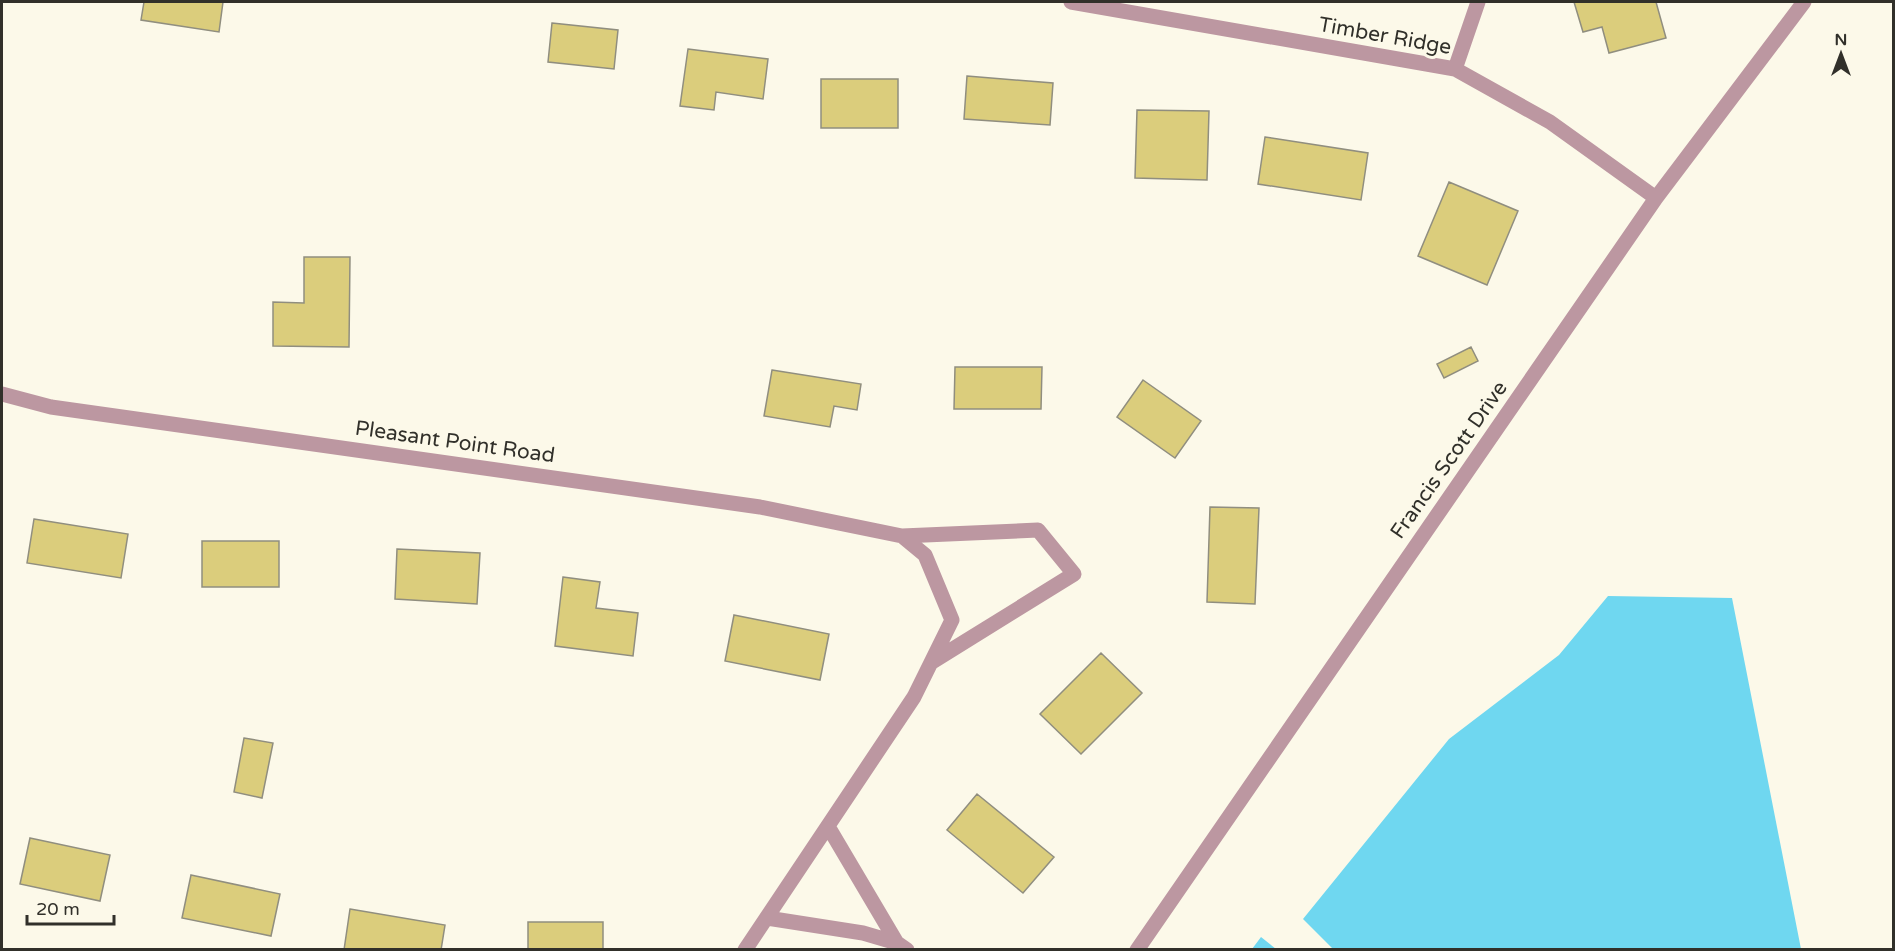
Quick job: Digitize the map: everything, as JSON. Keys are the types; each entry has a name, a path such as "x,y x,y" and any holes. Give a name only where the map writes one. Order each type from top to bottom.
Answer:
{"street":[{"name":"Timber Ridge","path":"1071,2 1455,69 1550,122 1656,198"},
{"path":"1455,69 1478,2"},
{"name":"Francis Scott Drive","path":"1137,950 1656,198 1804,2"},
{"name":"Pleasant Point Road","path":"2,394 51,406 760,507 902,536 1038,530 1074,574 932,662"},
{"name":"Pleasant Point Road","path":"745,950 829,828 914,697 952,620 926,555 902,536"},
{"path":"829,828 902,946"},
{"path":"767,918 863,933 902,946"}],"water":[{"path":"1608,596 1732,598 1801,949 1333,949 1303,919 1449,739 1559,655"},
{"path":"1261,937 1276,949 1252,949"}],"building":[{"path":"144,2 223,2 219,32 141,20"},
{"path":"1574,2 1656,2 1666,38 1609,53 1602,27 1583,32"},
{"path":"552,23 618,30 614,69 548,62"},
{"path":"688,49 768,59 763,99 716,92 714,110 680,106"},
{"path":"967,76 1053,83 1050,125 964,119"},
{"path":"821,79 898,79 898,128 821,128"},
{"path":"1137,110 1209,111 1207,180 1135,178"},
{"path":"1265,137 1368,153 1361,200 1258,184"},
{"path":"1449,182 1518,211 1487,285 1418,256"},
{"path":"304,257 350,257 349,347 273,346 273,302 304,303"},
{"path":"1471,347 1478,361 1444,378 1437,364"},
{"path":"955,367 1042,367 1041,409 954,409"},
{"path":"772,370 861,384 857,410 834,406 830,427 764,416"},
{"path":"1143,380 1201,421 1175,458 1117,417"},
{"path":"1210,507 1259,508 1255,604 1207,602"},
{"path":"34,519 128,534 121,578 27,563"},
{"path":"202,541 279,541 279,587 202,587"},
{"path":"397,549 480,553 477,604 395,599"},
{"path":"563,577 600,582 596,608 638,613 633,656 555,646"},
{"path":"734,615 829,634 820,680 725,661"},
{"path":"1101,653 1142,693 1081,754 1040,714"},
{"path":"244,738 273,743 262,798 234,792"},
{"path":"977,794 1054,857 1023,893 947,830"},
{"path":"30,838 110,855 100,901 20,884"},
{"path":"191,875 280,894 271,936 182,918"},
{"path":"350,909 445,925 441,950 344,950"},
{"path":"528,922 603,922 603,950 528,950"}]}
